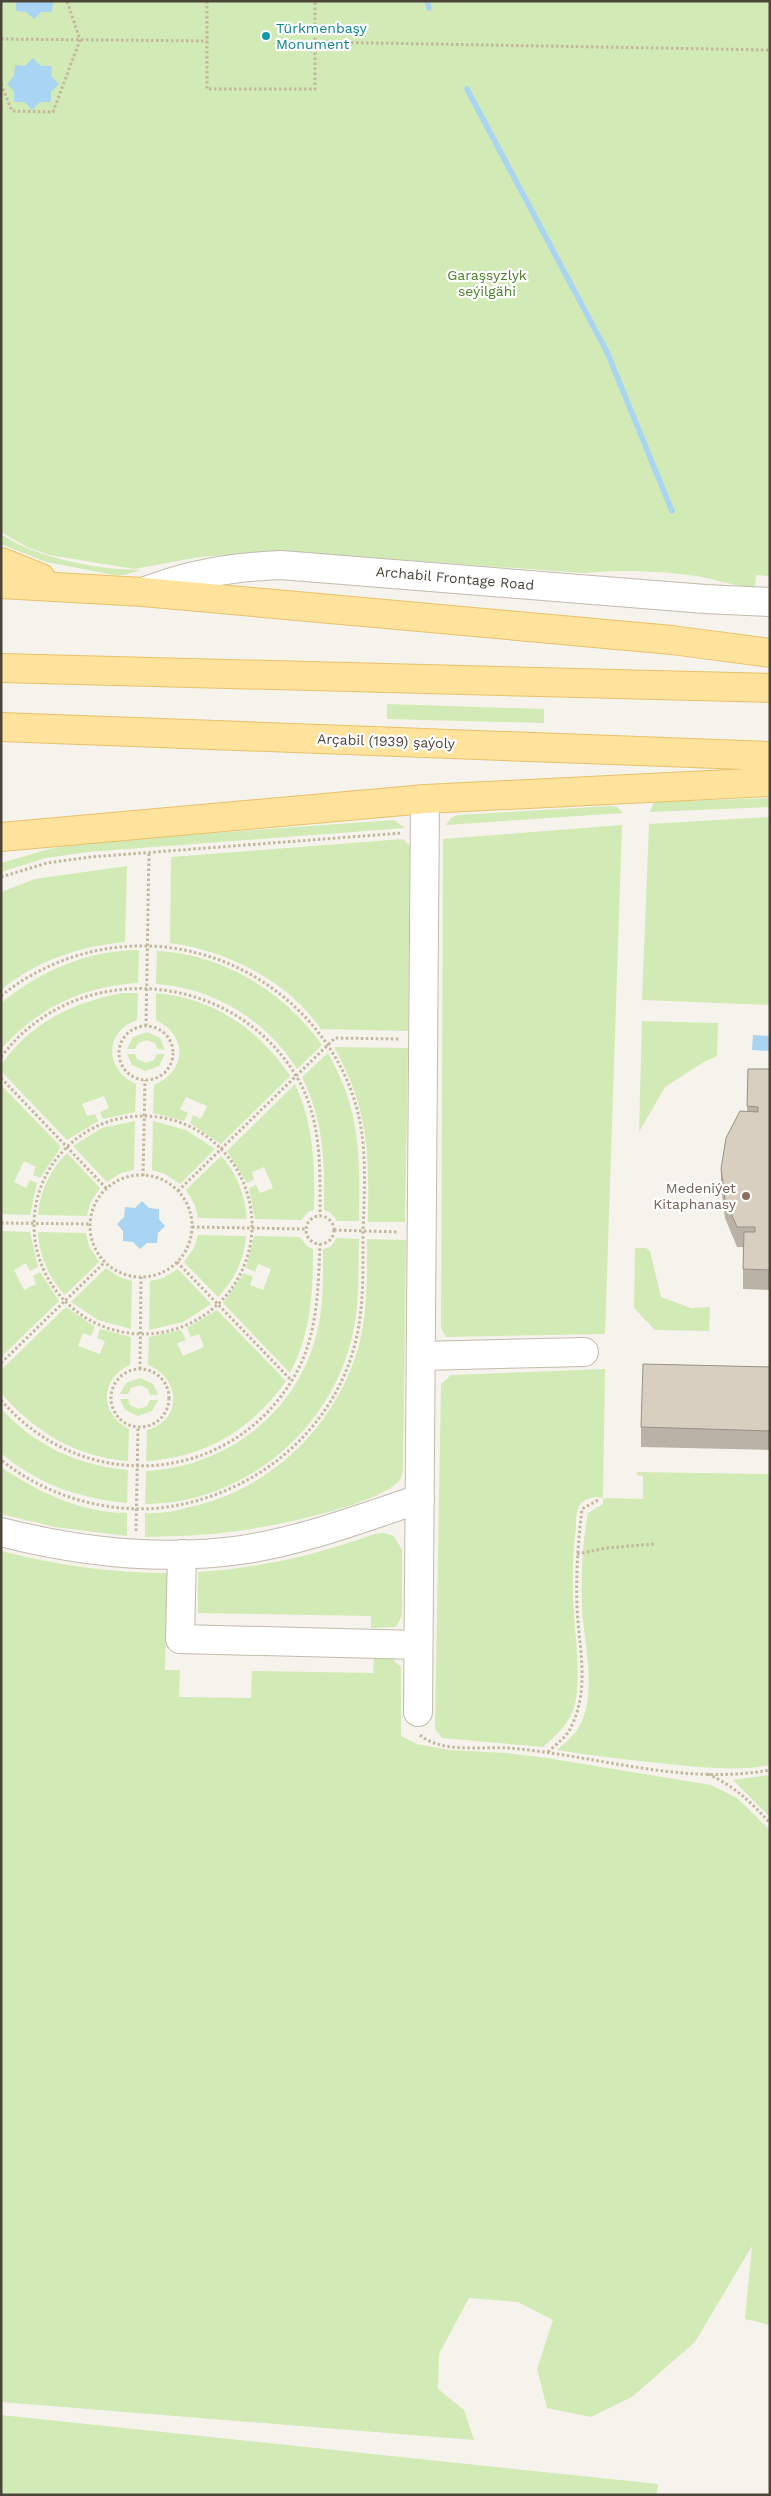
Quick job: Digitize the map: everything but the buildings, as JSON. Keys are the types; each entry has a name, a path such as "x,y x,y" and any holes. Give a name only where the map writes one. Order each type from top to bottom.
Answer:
{"main road":[{"path":"1,562 61,586"},
{"path":"1,584 143,592 672,640 770,653"},
{"path":"1,668 770,688"},
{"name":"Arçabil (1939) şaýoly","path":"1,726 770,756"},
{"path":"1,837 425,799 770,782"},
{"path":"1,847 28,836"}],"street":[{"name":"Archabil Frontage Road","path":"143,592 172,580 213,570 281,565 705,599 770,602"},
{"path":"418,1712 425,799"},
{"path":"421,1356 584,1352"},
{"path":"1,1532 50,1545 99,1552 182,1554 242,1550 319,1532 420,1499"},
{"path":"182,1554 180,1639 418,1644"}],"path":[{"path":"1,84 12,111 53,112 80,40 67,1"},
{"path":"207,1 207,89 315,89 315,1"},
{"path":"1,39 207,41"},
{"path":"316,42 770,50"},
{"path":"1,877 47,863 149,851 408,833"},
{"path":"146,1026 149,851"},
{"path":"1,996 35,973 74,956 108,948 148,946 185,950 210,956 257,977 298,1009 328,1045 343,1071 360,1120 364,1162 362,1292 355,1342 337,1390 308,1433 269,1467 224,1492 174,1506 136,1508 97,1504 72,1498 40,1485 1,1460"},
{"path":"1,1057 18,1037 56,1010 99,993 147,988 168,990 191,995 234,1013 270,1042 296,1077 308,1100 319,1145 320,1215"},
{"path":"146,1026 162,1031 168,1037 173,1053 167,1069 154,1079 145,1080 129,1074 124,1068 119,1052 124,1036 130,1031 146,1026"},
{"path":"178,1191 335,1038 401,1039"},
{"path":"1,1078 107,1189"},
{"path":"143,1176 145,1080"},
{"path":"144,1116 180,1122 197,1130 221,1149 236,1167 244,1183 250,1200 252,1229 248,1254 242,1271 233,1287 218,1304 208,1313 176,1329 140,1334 104,1328 88,1320 65,1302 49,1283 41,1266 35,1249 33,1223 37,1196 43,1179 52,1163 66,1146 92,1127 109,1121 144,1116"},
{"path":"143,1176 166,1182 178,1191 190,1210 192,1228 189,1245 177,1262 164,1272 141,1278 117,1271 105,1262 93,1244 90,1224 94,1208 107,1189 119,1181 143,1176"},
{"path":"320,1215 330,1220 334,1230 330,1240 320,1244 310,1240 306,1229 310,1219 320,1215"},
{"path":"1,1223 90,1224"},
{"path":"192,1228 306,1229"},
{"path":"334,1230 400,1232"},
{"path":"1,1400 29,1428 68,1452 113,1465 137,1466 182,1462 226,1444 263,1417 292,1381 303,1360 316,1316 320,1244"},
{"path":"1,1363 105,1262"},
{"path":"177,1262 292,1381"},
{"path":"140,1369 141,1278"},
{"path":"140,1369 149,1371 163,1382 168,1399 162,1416 156,1422 138,1427 130,1425 116,1414 110,1397 112,1388 123,1374 140,1369"},
{"path":"136,1540 138,1427"},
{"path":"547,1753 568,1732 581,1699 582,1659 577,1609 577,1554 582,1509 600,1499"},
{"path":"577,1554 606,1548 654,1544"},
{"path":"418,1712 420,1735 427,1741 453,1746 509,1748 594,1762 708,1774 749,1774 770,1770"},
{"path":"708,1774 729,1784 746,1796 770,1823"}],"green space":[{"name":"Garaşsyzlyk seýilgähi","path":"1,1 770,1 770,576 756,575 755,588 702,577 659,572 612,571 584,573 281,551 200,557 134,569 49,555 27,547 1,532"},
{"path":"1,534 31,550 68,561 106,568 141,570 124,575 114,575 46,562 1,544"},
{"path":"387,704 544,709 544,723 387,719"},
{"path":"770,798 770,807 650,812 653,804 656,802"},
{"path":"617,807 623,813 446,825 451,818 457,815"},
{"path":"770,817 770,1005 642,1000 649,824"},
{"path":"394,820 405,828 88,852 46,858 1,872 1,863 49,849 88,842"},
{"path":"622,825 605,1334 446,1337 441,1328 443,839"},
{"path":"403,839 410,846 408,1031 321,1029 291,996 273,982 254,971 213,953 170,943 171,857"},
{"path":"127,866 125,942 92,947 59,957 29,971 1,990 1,892 35,879"},
{"path":"139,950 138,983 99,989 80,994 63,1002 30,1022 1,1049 1,1003 16,992 48,972 83,958 120,951"},
{"path":"157,951 182,954 206,960 229,968 250,979 290,1008 322,1045 297,1069 270,1036 237,1010 198,992 156,984"},
{"path":"122,993 138,993 137,1020 118,1033 112,1051 118,1070 136,1084 135,1112 103,1119 100,1112 109,1108 104,1096 82,1104 87,1116 95,1114 98,1121 67,1140 1,1071 1,1065 25,1037 54,1017 87,1002"},
{"path":"156,993 197,1001 233,1019 264,1044 290,1076 221,1144 190,1123 193,1115 201,1119 207,1106 186,1097 180,1109 188,1113 184,1121 153,1113 154,1085 165,1079 173,1071 178,1063 179,1053 174,1035 156,1020"},
{"path":"642,1021 718,1023 717,1056 702,1063 665,1087 639,1132"},
{"path":"147,1032 160,1038 165,1050 158,1049 155,1043 147,1040 138,1043 135,1049 127,1049 133,1037"},
{"path":"334,1047 408,1048 405,1222 368,1222 367,1153 360,1111 346,1069"},
{"path":"328,1053 339,1074 353,1115 358,1154 359,1221 337,1221 331,1213 324,1210 322,1142 315,1110 302,1077"},
{"path":"127,1054 135,1054 137,1059 146,1063 154,1060 157,1054 165,1054 159,1066 145,1071 132,1065"},
{"path":"295,1084 310,1130 314,1177 314,1210 308,1212 301,1220 255,1219 249,1188 256,1185 260,1193 273,1188 264,1167 252,1172 254,1180 247,1183 227,1151"},
{"path":"1,1085 61,1147 40,1178 33,1175 36,1167 24,1161 14,1182 26,1188 30,1180 37,1183 30,1215 1,1214"},
{"path":"135,1121 134,1170 121,1173 107,1182 73,1146 102,1128"},
{"path":"153,1121 186,1130 215,1149 180,1184 165,1174 152,1170"},
{"path":"67,1153 100,1188 90,1203 87,1216 38,1215 47,1181"},
{"path":"221,1156 236,1177 247,1219 198,1218 195,1205 186,1190"},
{"path":"1,1231 30,1232 38,1267 30,1271 26,1263 14,1270 24,1290 36,1284 33,1276 40,1272 59,1301 1,1357"},
{"path":"38,1232 86,1233 89,1246 99,1262 65,1295 54,1281 46,1266 40,1250"},
{"path":"198,1235 246,1236 237,1270 229,1284 218,1297 184,1262 194,1248"},
{"path":"254,1236 300,1237 307,1246 313,1249 311,1297 307,1328 290,1373 223,1303 244,1273 253,1277 250,1285 263,1290 271,1269 258,1264 255,1272 246,1268"},
{"path":"337,1238 359,1239 357,1303 351,1341 339,1374 323,1405 301,1433 275,1457 246,1477 214,1491 180,1501 145,1504 146,1471 175,1467 202,1460 228,1448 252,1432 272,1414 290,1392 305,1367 318,1329 322,1295 323,1249 330,1247"},
{"path":"367,1239 406,1240 403,1470 402,1476 397,1483 364,1501 291,1521 246,1530 187,1536 145,1537 145,1513 174,1511 220,1498 248,1485 274,1469 297,1449 317,1427 335,1402 349,1374 359,1345 367,1279"},
{"path":"635,1248 646,1248 650,1251 661,1297 691,1308 710,1307 709,1331 655,1330 634,1308"},
{"path":"106,1268 119,1277 132,1281 131,1329 98,1320 71,1302"},
{"path":"178,1269 211,1304 183,1322 149,1330 150,1281 163,1278"},
{"path":"66,1307 95,1327 91,1336 83,1333 78,1346 100,1354 105,1341 97,1338 100,1329 131,1337 130,1365 113,1378 107,1396 108,1406 112,1414 129,1429 128,1461 109,1459 91,1454 58,1440 28,1420 1,1393 1,1370"},
{"path":"217,1310 286,1381 258,1413 225,1438 188,1454 168,1459 146,1461 147,1430 159,1425 167,1417 172,1408 173,1399 172,1389 167,1379 159,1371 148,1365 149,1337 181,1330 186,1340 177,1343 183,1356 204,1347 199,1334 191,1337 187,1328"},
{"path":"605,1369 603,1498 587,1499 579,1506 577,1513 573,1582 578,1678 576,1699 572,1714 568,1720 559,1732 543,1747 442,1738 435,1729 441,1384 451,1375"},
{"path":"140,1378 153,1384 158,1395 150,1395 148,1389 140,1385 131,1388 128,1394 120,1394 126,1383"},
{"path":"120,1399 128,1399 130,1405 139,1409 147,1406 150,1400 158,1400 152,1411 138,1416 125,1410"},
{"path":"1,1408 27,1433 58,1451 92,1464 128,1470 127,1503 76,1494 45,1481 15,1464 1,1453"},
{"path":"1,1467 45,1493 77,1505 110,1512 127,1513 127,1536 55,1527 1,1514"},
{"path":"637,1472 770,1474 770,1765 731,1769 667,1764 557,1750 574,1734 582,1721 586,1706 588,1673 582,1608 583,1548 588,1513 603,1504 603,1498 643,1499 643,1476 637,1475"},
{"path":"384,1533 394,1536 402,1550 402,1616 396,1627 371,1628 371,1616 198,1613 198,1572 266,1564 310,1554"},
{"path":"1,1551 83,1567 125,1572 167,1573 165,1670 180,1670 179,1697 251,1698 252,1671 373,1673 374,1657 390,1657 401,1667 401,1736 417,1744 450,1750 506,1753 547,1758 711,1785 737,1798 770,1830 770,2325 745,2319 752,2246 695,2342 632,2397 591,2417 547,2408 537,2369 553,2320 518,2302 469,2298 439,2354 438,2389 464,2410 474,2440 1,2402"},
{"path":"770,1775 770,1817 733,1780"},
{"path":"1,2415 658,2484 657,2495 1,2495"}],"water":[{"path":"16,1 53,1 52,12 41,12 34,19 26,12 16,11"},
{"path":"33,58 41,66 52,66 51,76 59,84 51,92 51,102 40,102 32,110 25,102 14,102 14,91 7,84 14,76 15,65 25,66"},
{"path":"753,1035 770,1036 770,1051 752,1050"},
{"path":"142,1201 149,1208 159,1209 159,1219 165,1226 158,1233 157,1243 147,1243 140,1249 133,1242 123,1241 123,1231 117,1224 124,1217 125,1207 135,1208"}],"waterway":[{"path":"427,1 429,8"},
{"path":"467,89 607,352 672,511"}],"place":[{"name":"Türkmenbaşy Monument","path":"266,36"},
{"name":"Medeniýet Kitaphanasy","path":"746,1196"}]}
